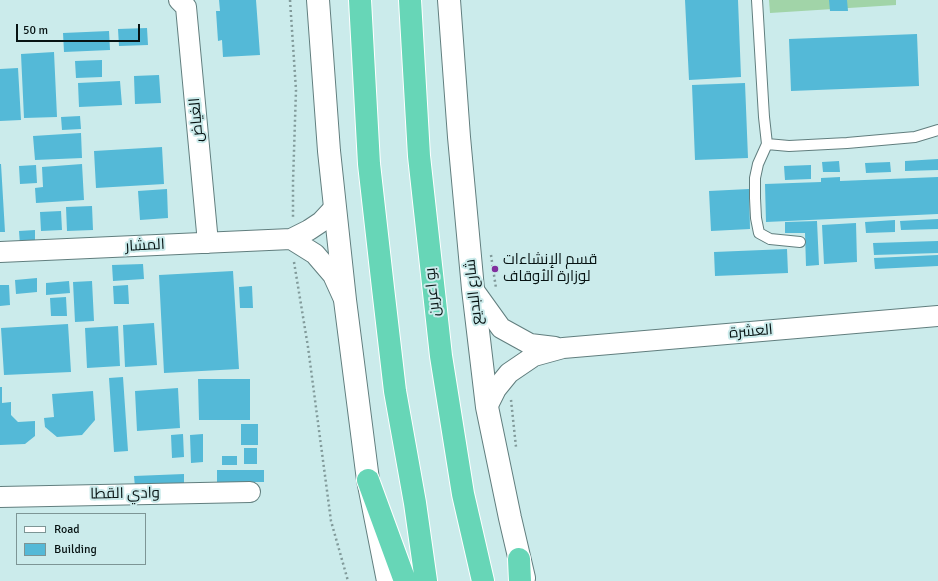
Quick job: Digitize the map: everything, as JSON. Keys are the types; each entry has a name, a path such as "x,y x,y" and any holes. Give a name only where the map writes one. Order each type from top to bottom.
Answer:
{"highway":[{"path":"360,0 369,164 382,280 395,391 415,503 426,581"},
{"name":"بو اعرين","path":"410,0 419,156 441,356 463,494 482,581"},
{"path":"368,480 406,581"},
{"path":"519,560 520,581"}],"main road":[{"path":"318,0 329,151 345,300 368,480 388,581"},
{"name":"شارع البديع","path":"449,0 459,137 473,290 487,407 524,581"}],"street":[{"name":"الغياض","path":"178,0 186,7 208,243"},
{"name":"المشار","path":"0,252 291,239 321,222 335,207"},
{"path":"291,239 315,254 333,275 345,300"},
{"name":"العشرة","path":"473,290 501,328 530,344 563,348"},
{"name":"العشرة","path":"487,407 496,389 509,373 534,356 563,348 938,316"},
{"name":"وادي القطا","path":"0,497 250,492"}],"lane":[{"path":"757,0 767,144 758,164 755,178 756,218 759,233 770,239 800,242"},
{"path":"767,144 789,146 847,143 915,137 938,130"}],"path":[{"path":"290,0 296,90 293,225 291,239 308,347 331,521 348,581"}],"green space":[{"path":"769,0 896,0 896,5 770,13"}],"building":[{"path":"219,0 256,0 260,55 223,57 222,40 218,41 216,11 220,11"},
{"path":"685,0 738,0 741,77 689,80"},
{"path":"829,0 847,0 848,11 830,11"},
{"path":"147,28 148,45 119,46 118,29"},
{"path":"109,31 110,50 64,52 63,33"},
{"path":"917,34 919,86 791,91 789,39"},
{"path":"54,52 57,117 24,118 21,54"},
{"path":"102,60 102,77 76,78 75,61"},
{"path":"18,68 21,120 0,121 0,69"},
{"path":"159,75 161,103 135,104 134,76"},
{"path":"120,81 122,105 79,107 78,83"},
{"path":"745,83 748,158 695,160 692,85"},
{"path":"80,116 81,129 62,130 61,117"},
{"path":"81,133 82,158 35,160 33,136"},
{"path":"162,147 164,184 96,188 94,151"},
{"path":"938,159 938,170 905,171 905,161"},
{"path":"839,161 840,172 823,172 822,162"},
{"path":"890,162 891,172 866,173 865,163"},
{"path":"1,164 5,232 0,232"},
{"path":"82,164 84,200 36,203 35,188 43,187 42,167"},
{"path":"36,165 37,183 20,184 19,166"},
{"path":"811,165 811,179 785,180 784,166"},
{"path":"840,177 840,181 938,177 938,214 766,222 765,184 821,182 821,178"},
{"path":"167,189 168,218 140,220 138,191"},
{"path":"749,189 750,229 711,231 709,191"},
{"path":"92,206 93,230 67,231 66,207"},
{"path":"61,211 62,230 41,231 40,212"},
{"path":"938,219 938,229 901,230 900,221"},
{"path":"895,220 895,232 866,233 865,222"},
{"path":"817,221 819,265 806,266 805,233 785,233 785,222"},
{"path":"856,223 857,262 824,264 822,225"},
{"path":"35,230 35,245 20,245 19,231"},
{"path":"938,241 938,253 874,255 873,243"},
{"path":"787,249 788,273 715,276 714,252"},
{"path":"938,255 938,266 875,269 874,258"},
{"path":"143,264 144,279 113,281 112,265"},
{"path":"233,271 239,369 164,373 159,275"},
{"path":"37,278 37,292 16,294 15,280"},
{"path":"69,281 70,293 46,295 46,283"},
{"path":"92,281 94,321 75,322 73,282"},
{"path":"0,285 9,285 10,305 0,306"},
{"path":"128,285 129,304 114,304 113,286"},
{"path":"252,286 253,308 240,308 239,287"},
{"path":"66,297 67,316 51,316 50,298"},
{"path":"154,323 157,365 125,367 123,325"},
{"path":"68,324 71,372 4,375 1,328"},
{"path":"118,326 120,366 87,368 85,328"},
{"path":"123,377 128,451 114,452 109,378"},
{"path":"198,379 250,379 250,420 199,420"},
{"path":"0,387 2,387 2,403 11,402 11,415 18,422 35,421 35,436 25,444 0,445"},
{"path":"178,388 180,428 137,431 135,391"},
{"path":"93,391 95,420 82,435 57,437 45,427 44,418 54,417 52,394"},
{"path":"241,424 258,424 258,445 241,445"},
{"path":"183,434 184,457 172,458 171,435"},
{"path":"203,434 203,462 191,463 190,435"},
{"path":"244,448 257,448 257,464 244,464"},
{"path":"222,456 237,456 237,465 222,465"},
{"path":"217,470 264,470 264,482 217,482"},
{"path":"184,474 184,485 135,487 134,476"}],"place":[{"name":"قسم الإنشاءات لوزارة الأوقاف","path":"495,269"}]}
